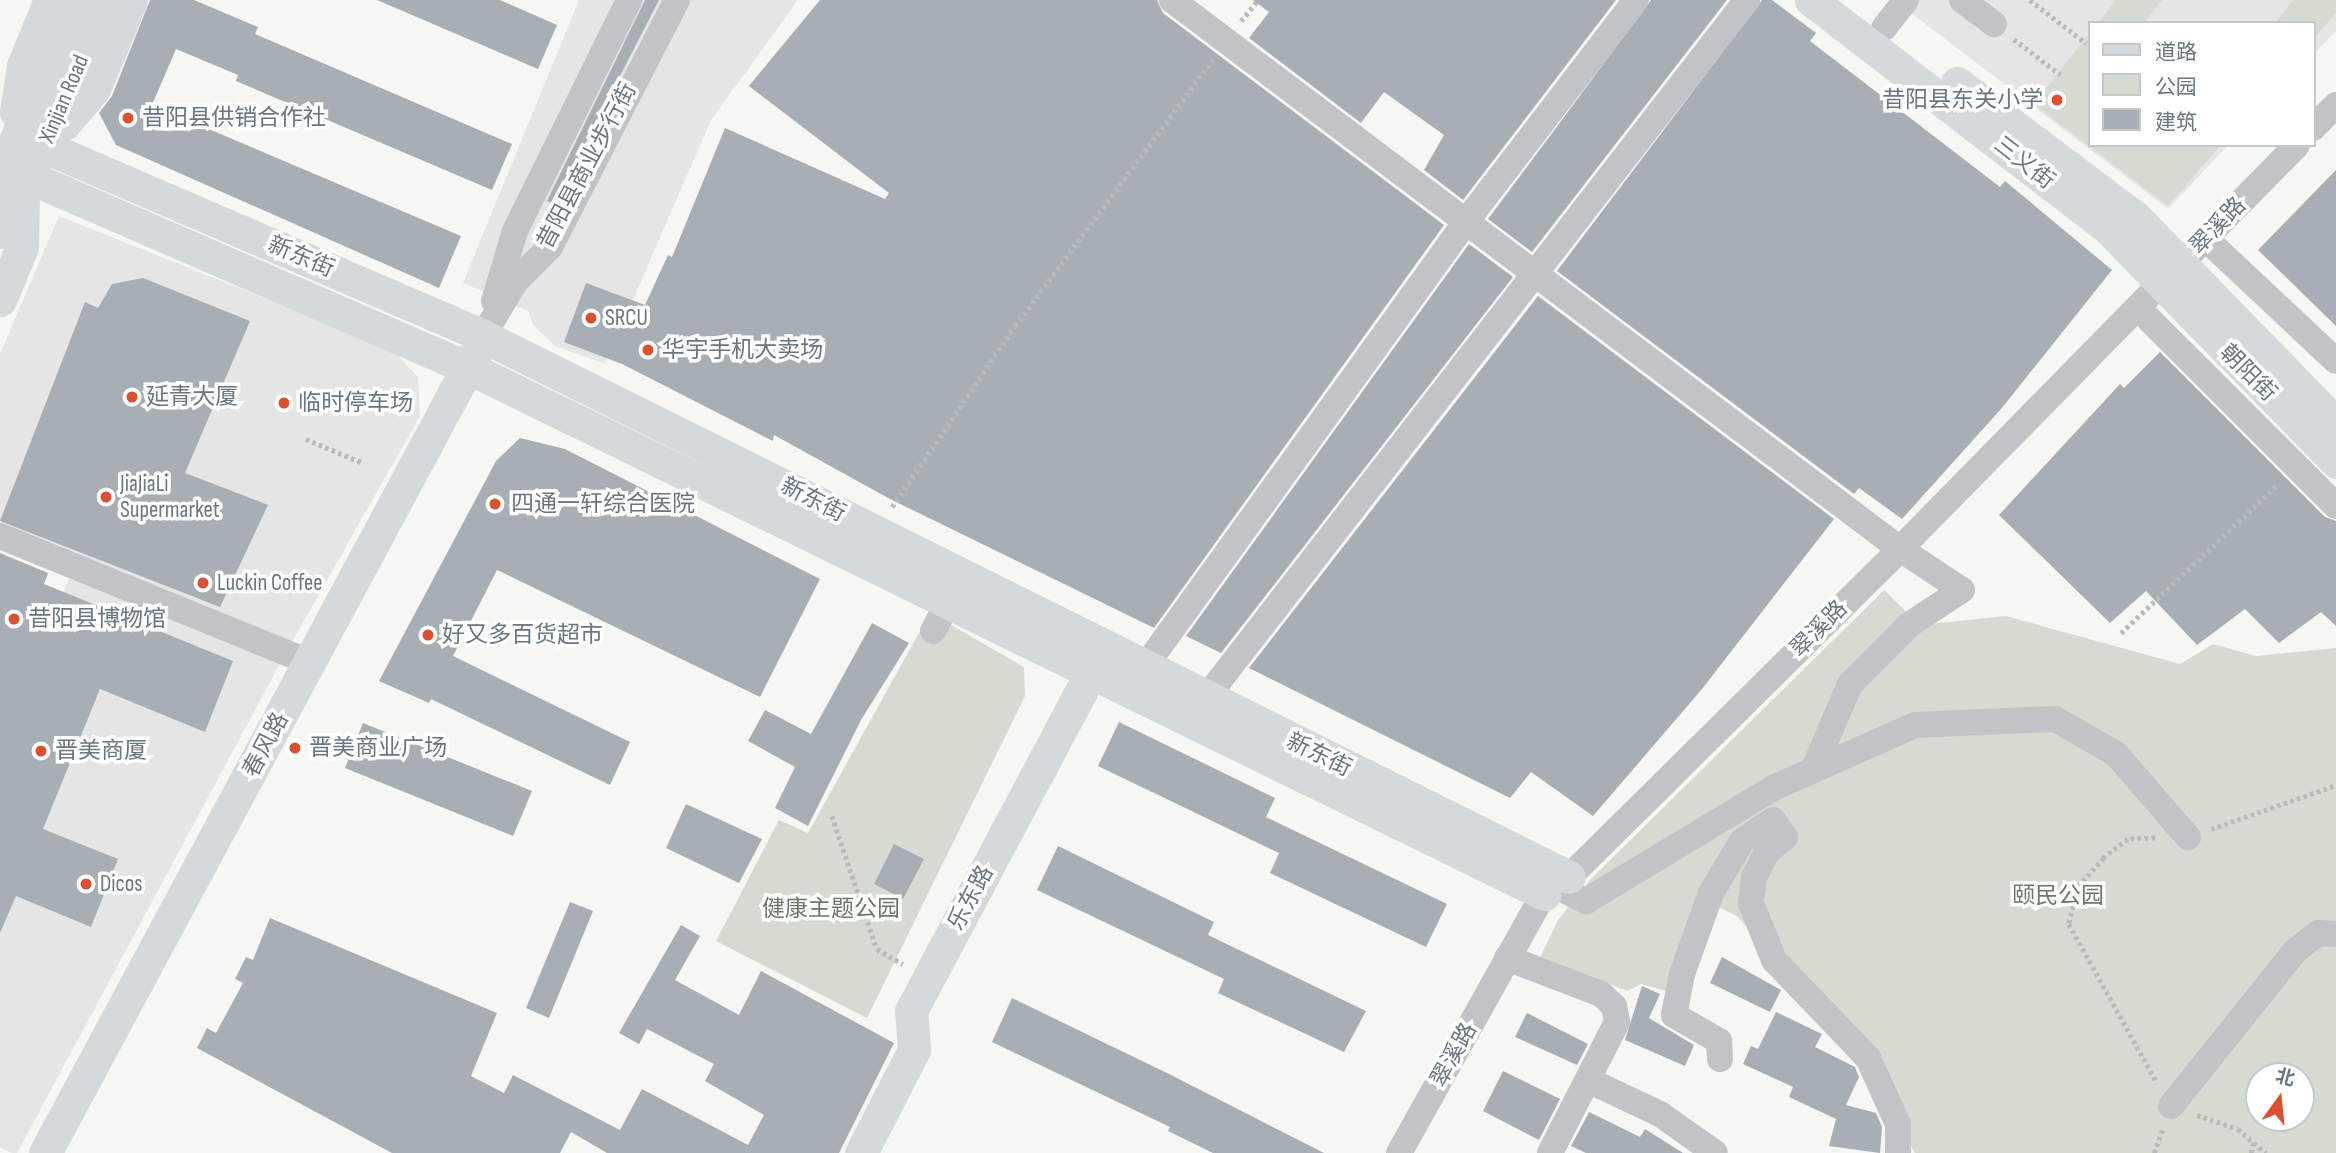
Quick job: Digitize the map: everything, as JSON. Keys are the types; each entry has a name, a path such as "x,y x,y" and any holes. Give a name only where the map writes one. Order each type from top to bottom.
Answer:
{"main road":[{"path":"0,300 22,247 5,171 23,66 50,0"},
{"name":"Xinjian Road","path":"0,232 5,171 76,0"},
{"name":"Xinjian Road","path":"45,147 106,0"},
{"path":"5,171 45,147 94,89 131,0"},
{"name":"三义街","path":"1811,0 2108,228 2172,273"},
{"name":"三义街","path":"1847,0 2134,217 2172,273"},
{"name":"新东街","path":"45,147 483,336 875,531 1098,659 1557,886"},
{"name":"新东街","path":"5,171 471,369 949,601 1098,659 1144,668 1557,886"},
{"name":"朝阳街","path":"2172,273 2336,424"},
{"name":"朝阳街","path":"2172,273 2336,462"},
{"name":"春风路","path":"45,1153 471,369 483,336"},
{"name":"乐东路","path":"862,1153 914,1050 911,1011 1098,659"}],"street":[{"name":"昔阳县商业步行街","path":"483,336 515,231 629,0"},
{"name":"昔阳县商业步行街","path":"483,336 515,282 550,247 677,0"},
{"path":"1172,0 1468,219 1900,549 1962,590 1909,625 1850,684 1815,766"},
{"path":"1144,668 1468,219 1636,0"},
{"path":"1205,699 1534,269 1747,0"},
{"path":"1884,28 1906,0"},
{"path":"1962,0 1994,24"},
{"path":"2315,126 2336,105"},
{"name":"翠溪路","path":"1399,1153 1507,958 1557,886 1900,549 2295,147"},
{"path":"2206,239 2336,361"},
{"path":"2138,308 2336,506"},
{"path":"0,536 311,663"},
{"path":"933,631 949,601"},
{"path":"1557,886 1586,901 1815,766 1915,725 2055,719 2116,754 2188,837"},
{"path":"1720,1059 1719,1041 1674,1015 1682,974 1711,893 1742,841 1773,820 1785,837 1767,852 1754,877 1751,903 1774,960 1868,1058 1898,1124 1898,1153"},
{"path":"2171,1106 2295,951 2318,933 2336,934"},
{"path":"1507,958 1601,993 1614,1006 1617,1023 1549,1153"},
{"path":"1588,1080 1660,1114 1715,1153"}],"path":[{"path":"875,531 1015,326 1258,0"},
{"path":"2030,0 2086,43"},
{"path":"1994,24 2061,75"},
{"path":"306,439 361,462"},
{"path":"2121,633 2297,467"},
{"path":"2266,1153 2254,1140 2171,1106 2069,924 2079,886 2128,839 2188,837 2336,785"},
{"path":"832,816 877,949 929,977"},
{"path":"2251,1153 2254,1140"}],"shaded area":[{"path":"579,0 798,0 711,120 605,364 555,346 533,325 528,311 463,283"},
{"name":"昔阳县东关小学","path":"1894,0 2336,0 2336,31 2315,53 2315,21 2088,21 2088,147 2226,147 2168,209"},
{"path":"59,216 392,349 418,377 420,416 284,656 17,1153 12,1153 0,1148 0,735 74,568 0,537 0,354"}],"green space":[{"path":"2116,0 2162,0 2146,21 2100,21"},
{"path":"2293,0 2336,0 2336,13 2315,37 2315,21 2277,21"},
{"path":"2088,35 2088,145 2034,104"},
{"path":"2090,147 2219,147 2168,206"},
{"name":"颐民公园","path":"1884,590 1920,625 2006,616 2180,664 2213,644 2256,656 2336,648 2336,1153 1915,1153 1864,1063 1737,916 1704,900 1669,992 1641,984 1628,991 1540,958 1558,920 1589,881"},
{"name":"健康主题公园","path":"930,613 1024,667 1025,696 867,1018 716,941 779,820 808,833"}],"building":[{"path":"150,0 194,0 258,27 255,34 512,144 492,190 236,81 238,75 176,49 152,105 461,236 439,288 116,145 99,113 112,96"},
{"path":"377,0 500,0 557,25 538,69"},
{"path":"645,0 659,0 554,204 547,201"},
{"path":"820,0 1157,0 1163,13 1444,225 1154,628 890,499 774,435 773,441 622,364 564,342 586,283 645,305 668,255 672,257 725,128 885,199 889,193 749,86"},
{"path":"1253,0 1616,0 1463,200 1424,170 1444,135 1384,92 1361,123 1249,38 1269,12"},
{"path":"1651,0 1727,0 1532,252 1488,219"},
{"path":"1762,0 1772,0 1816,33 1810,41 2000,187 2005,181 2112,270 2001,409 1902,519 1859,488 1854,494 1557,271"},
{"path":"2336,170 2336,326 2258,250"},
{"path":"1469,244 1513,277 1221,653 1186,636"},
{"name":"延青大厦","path":"143,278 250,321 185,473 268,505 220,607 0,521 85,302 98,308 112,284"},
{"path":"1538,296 1834,519 1702,689 1593,816 1531,772 1510,798 1249,668"},
{"path":"2160,352 2325,517 2336,521 2336,626 2321,612 2279,643 2245,609 2197,645 2146,591 2110,623 1999,515 2120,384 2124,388"},
{"path":"520,438 565,449 820,579 760,697 497,570 453,656 630,742 610,785 431,699 429,703 379,681 496,461"},
{"name":"晋美商厦","path":"0,553 48,573 44,584 233,661 205,732 100,689 43,829 118,859 91,927 16,896 0,933"},
{"path":"872,623 909,643 861,720 808,826 775,808 795,767 748,741 765,710 811,734"},
{"path":"1119,722 1275,798 1266,817 1447,904 1426,947 1270,873 1279,853 1098,766"},
{"path":"363,723 532,791 513,836 345,768"},
{"path":"686,804 762,839 739,883 666,848"},
{"path":"894,844 924,859 903,899 874,884"},
{"path":"1058,846 1214,922 1208,935 1366,1011 1344,1052 1218,993 1224,979 1037,890"},
{"path":"570,902 593,911 549,1018 526,1008"},
{"path":"270,918 497,1013 471,1076 504,1093 513,1075 620,1130 642,1089 748,1145 764,1115 705,1081 714,1064 647,1029 639,1044 619,1033 681,925 700,936 675,980 739,1015 761,971 894,1043 839,1153 607,1153 571,1132 560,1153 392,1153 197,1048 207,1028 216,1033 243,983 235,979 246,957 253,960"},
{"path":"1722,957 1781,990 1770,1012 1710,983"},
{"path":"1642,986 1660,994 1649,1018 1694,1045 1685,1066 1625,1040"},
{"path":"1012,998 1324,1153 1213,1153 1168,1131 1170,1127 992,1042"},
{"path":"1776,1012 1822,1034 1815,1047 1855,1067 1859,1077 1846,1105 1876,1113 1882,1127 1880,1153 1829,1146 1836,1119 1789,1097 1793,1087 1743,1064 1751,1046 1758,1049"},
{"path":"1527,1013 1588,1044 1577,1065 1515,1037"},
{"path":"1503,1071 1560,1099 1539,1140 1483,1111"},
{"path":"1589,1112 1640,1137 1645,1129 1683,1153 1586,1153 1571,1146"}],"place":[{"name":"昔阳县东关小学","path":"2057,100"},
{"name":"昔阳县供销合作社","path":"128,118"},
{"name":"SRCU","path":"591,318"},
{"name":"华宇手机大卖场","path":"648,350"},
{"name":"延青大厦","path":"132,397"},
{"name":"临时停车场","path":"284,403"},
{"name":"JiaJiaLi Supermarket","path":"106,497"},
{"name":"四通一轩综合医院","path":"495,504"},
{"name":"Luckin Coffee","path":"203,583"},
{"name":"昔阳县博物馆","path":"14,619"},
{"name":"好又多百货超市","path":"428,635"},
{"name":"晋美商业广场","path":"295,748"},
{"name":"晋美商厦","path":"41,751"},
{"name":"Dicos","path":"86,884"}]}
